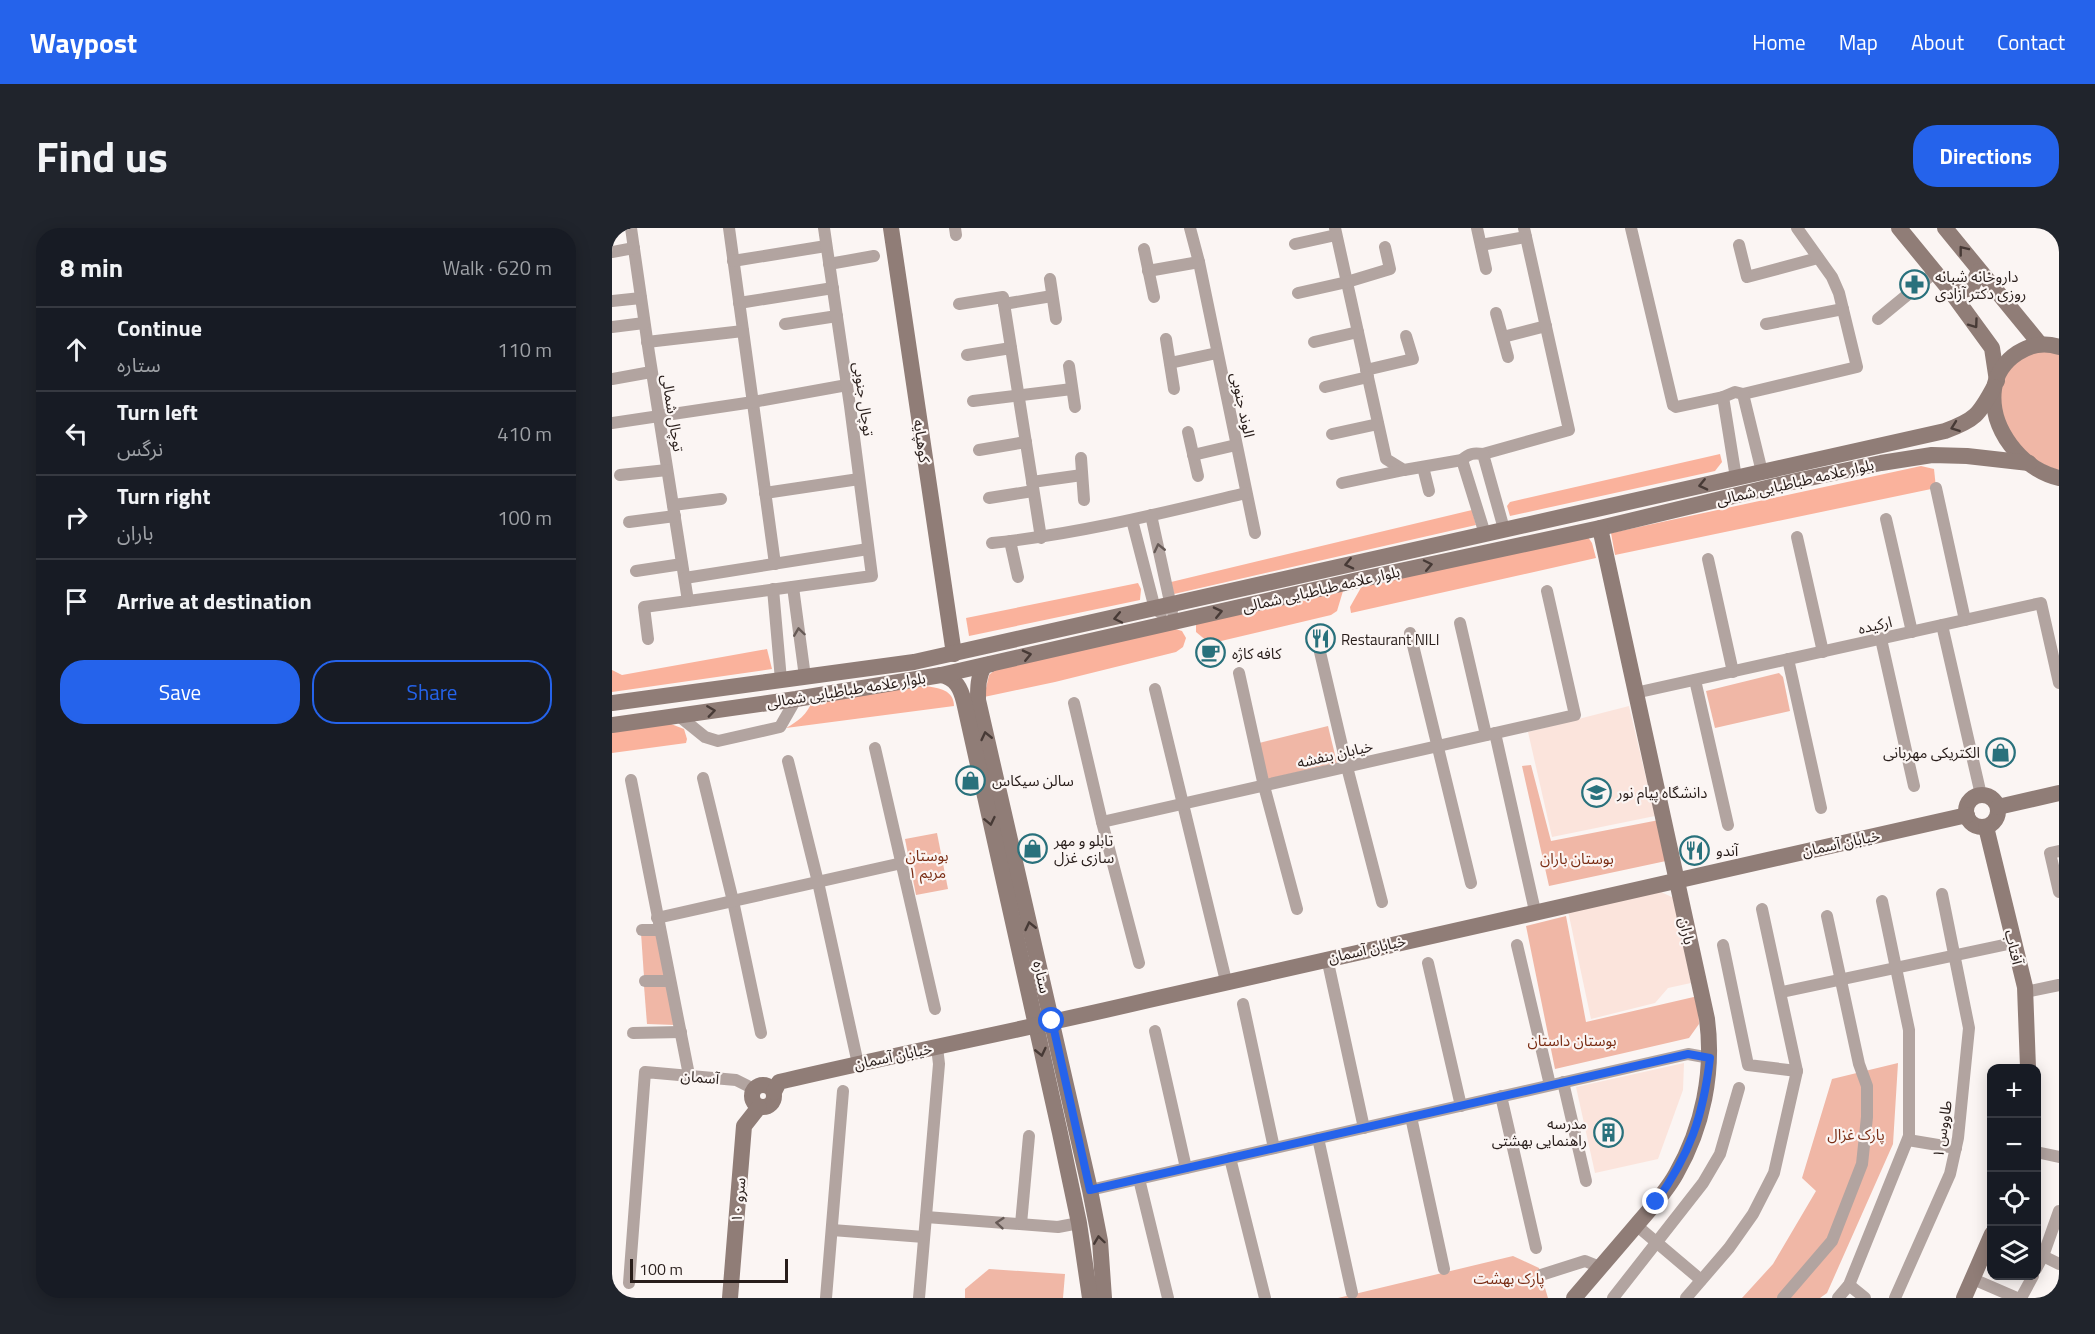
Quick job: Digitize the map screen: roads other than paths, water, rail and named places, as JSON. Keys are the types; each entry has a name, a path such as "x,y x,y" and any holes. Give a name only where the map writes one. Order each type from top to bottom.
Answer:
{"street":[{"name":"توچال شمالی","path":"631,228 651,372 688,601"},
{"path":"729,228 775,564"},
{"name":"توچال جنوبی","path":"793,587 872,576 824,228"},
{"name":"کوهپایه","path":"891,228 954,654"},
{"name":"الوند جنوبی","path":"1190,228 1255,533"},
{"path":"1477,228 1486,269"},
{"path":"1631,228 1672,405 1676,407 1723,397 1735,392 1743,394 1857,367 1839,292 1832,277 1797,228"},
{"path":"1899,228 1992,348 1996,384 1995,408 2004,435 2021,458 2057,478"},
{"path":"1946,228 1978,271 2053,345"},
{"path":"1295,244 1335,231 1386,459 1404,470"},
{"path":"1342,483 1462,460 1467,455 1484,454 1569,430 1525,232 1481,245"},
{"path":"1739,245 1747,277 1818,258"},
{"path":"733,261 826,246"},
{"path":"612,252 634,248"},
{"path":"1298,293 1390,269 1385,248"},
{"path":"1144,249 1154,297"},
{"path":"829,264 874,256"},
{"path":"1148,271 1199,262"},
{"path":"1948,289 1960,291 1971,288 1978,271"},
{"path":"1878,319 1935,272"},
{"path":"1050,279 1056,319"},
{"path":"739,303 833,288"},
{"path":"959,304 1052,296"},
{"path":"612,301 641,298"},
{"path":"1004,300 1041,538"},
{"path":"1766,324 1843,309"},
{"path":"1496,313 1508,357"},
{"path":"785,324 837,315"},
{"path":"612,327 644,323"},
{"path":"1503,337 1546,326"},
{"path":"647,342 743,331"},
{"path":"1314,342 1358,332"},
{"path":"1326,387 1413,359 1407,336"},
{"path":"1166,339 1174,389"},
{"name":"بلوار علامه طباطبایی شمالی","path":"612,725 796,699 941,675 991,664 1166,612 1504,529 1946,431 1967,422 1981,411 2008,361 2017,353 2053,345"},
{"path":"967,355 1011,348"},
{"path":"1170,363 1217,353"},
{"path":"1069,366 1075,407"},
{"path":"612,379 651,372"},
{"path":"612,423 847,385"},
{"path":"973,401 1072,388"},
{"path":"1743,394 1762,472"},
{"path":"1723,397 1736,478"},
{"path":"1332,434 1378,424"},
{"path":"1188,432 1198,476"},
{"path":"980,450 1026,442"},
{"path":"1193,455 1236,446"},
{"path":"1484,454 1504,529"},
{"name":"بلوار علامه طباطبایی شمالی","path":"612,703 914,662 1599,528 1800,480 1912,457 1968,456 2029,463"},
{"path":"1081,458 1084,500"},
{"path":"1462,460 1485,534"},
{"path":"1423,467 1429,491"},
{"path":"620,475 667,470"},
{"path":"989,498 1082,475"},
{"path":"765,493 859,479"},
{"path":"1936,488 1965,620"},
{"path":"992,543 1041,538 1132,520 1246,493"},
{"path":"629,522 721,498"},
{"path":"1151,515 1166,612"},
{"path":"1886,519 1912,632"},
{"path":"1132,520 1166,612"},
{"name":"باران","path":"1574,1298 1676,1174 1701,1114 1710,1058 1707,1019 1599,528"},
{"path":"1797,537 1823,652"},
{"path":"1010,541 1018,577"},
{"path":"685,578 868,549"},
{"path":"1708,559 1733,672"},
{"path":"636,571 682,564"},
{"path":"648,639 644,607 793,587 805,677"},
{"path":"773,590 781,680"},
{"name":"خیابان بنفشه","path":"1102,822 1575,715 1547,591"},
{"name":"ارکیده","path":"1635,693 2041,603 2059,683"},
{"path":"1460,623 1535,911"},
{"path":"1942,625 1981,795"},
{"path":"1410,633 1471,883"},
{"path":"1881,639 1914,786"},
{"path":"1320,652 1382,902"},
{"path":"1788,659 1821,808"},
{"name":"ستاره","path":"991,664 984,666 971,701 1035,1024 1079,1223 1090,1298"},
{"path":"1239,673 1264,786 1297,909"},
{"name":"ستاره","path":"941,675 950,676 971,701 1052,1021 1090,1190 1100,1241 1104,1298"},
{"path":"1695,680 1728,825"},
{"path":"1155,689 1226,981"},
{"path":"679,716 705,737 718,741 780,727 796,699"},
{"path":"1074,704 1139,963"},
{"path":"875,748 935,1009"},
{"path":"788,761 818,882 858,1064"},
{"path":"703,778 733,901 761,1034"},
{"path":"631,780 689,1076"},
{"path":"1998,807 2059,794"},
{"path":"1981,795 1994,800 1998,807 1998,816 1992,824 1986,827 1976,826 1967,815 1968,804 1973,798 1981,795"},
{"name":"خیابان آسمان","path":"774,1092 779,1082 1967,815"},
{"name":"آفتاب","path":"1986,827 2025,992 2028,1064"},
{"path":"2059,851 2050,853 2059,892"},
{"path":"642,930 733,901 902,863"},
{"name":"طاووس ۱","path":"1895,1298 1950,1174 1956,1148 1969,1028 1942,894"},
{"path":"1838,1298 1849,1285 1909,1136 1909,1030 1882,901"},
{"path":"1686,1298 1729,1248 1753,1214 1774,1173 1797,1071 1782,992 1762,909"},
{"path":"1783,1298 1832,1241 1862,1164 1867,1117 1867,1086 1859,1064 1827,916"},
{"path":"1782,992 2013,943"},
{"path":"1516,945 1550,1085"},
{"path":"1724,945 1748,1065 1797,1071"},
{"path":"1327,958 1364,1128"},
{"path":"1428,963 1461,1106"},
{"path":"645,981 670,981"},
{"path":"2025,992 2059,986"},
{"path":"1243,1004 1274,1148"},
{"path":"1155,1031 1186,1168"},
{"path":"633,1033 681,1032"},
{"path":"919,1298 939,1064 937,1047"},
{"path":"1090,1190 1688,1054 1710,1058"},
{"name":"آسمان","path":"629,1284 645,1072 736,1080 754,1089"},
{"path":"1563,1082 1586,1181"},
{"path":"765,1085 774,1092 774,1100 770,1106 759,1107 752,1099 754,1089 765,1085"},
{"path":"1613,1298 1703,1183 1720,1154 1739,1088"},
{"path":"826,1298 843,1091"},
{"path":"1501,1096 1536,1248"},
{"name":"سرو ۱۰","path":"730,1298 744,1126 759,1107"},
{"path":"1411,1117 1444,1269"},
{"path":"1021,1224 1029,1136"},
{"path":"1318,1138 1352,1293"},
{"path":"1908,1140 1956,1148"},
{"path":"2041,1153 2059,1156"},
{"path":"1230,1158 1265,1298"},
{"path":"1139,1179 1167,1298"},
{"path":"2041,1260 2059,1212"},
{"path":"926,1217 1058,1227 1079,1223"},
{"path":"1636,1225 1701,1280"},
{"path":"832,1230 924,1237"},
{"path":"1964,1298 1987,1246"},
{"path":"2043,1256 2059,1264"},
{"path":"1541,1275 1585,1261 1600,1267"},
{"path":"1973,1279 2019,1298 2030,1280"},
{"path":"1849,1285 1865,1298"}],"place":[{"name":"داروخانه شبانه روزی دکتر آزادی","path":"1914,285"},
{"name":"Restaurant NILI","path":"1320,639"},
{"name":"کافه کاژه","path":"1211,653"},
{"name":"الکتریکی مهربانی","path":"2001,752"},
{"name":"سالن سیکاس","path":"971,780"},
{"name":"دانشگاه پیام نور","path":"1596,792"},
{"name":"تابلو و مهر سازی غزل","path":"1033,849"},
{"name":"آندو","path":"1695,850"},
{"name":"مدرسه راهنمایی بهشتی","path":"1608,1132"}],"park label":[{"name":"بوستان باران","path":"1577,858"},
{"name":"بوستان مریم ۱","path":"927,864"},
{"name":"بوستان داستان","path":"1572,1040"},
{"name":"پارک غزال","path":"1856,1134"},
{"name":"پارک بهشت","path":"1509,1278"}]}
